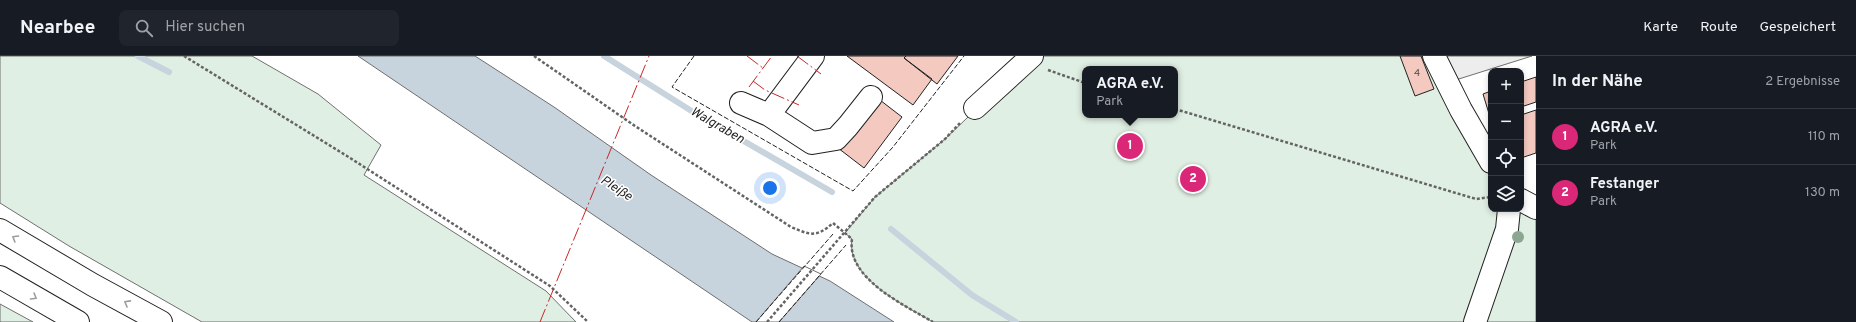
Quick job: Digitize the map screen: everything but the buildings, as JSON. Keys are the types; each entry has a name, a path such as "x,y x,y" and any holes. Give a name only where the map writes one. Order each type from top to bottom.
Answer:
{"main road":[{"path":"769,115 813,56"},
{"path":"1434,56 1461,110 1488,157"},
{"path":"975,108 1025,58"},
{"path":"741,102 769,115 812,143 836,139 871,97"},
{"path":"1524,202 1536,208"},
{"path":"1475,322 1507,229 1509,212"},
{"path":"0,230 93,285 161,322"},
{"path":"0,278 78,322"}],"path":[{"path":"184,56 354,160 550,286 588,322"},
{"path":"534,56 636,126 791,227 811,235 824,231 833,223 852,239 851,247 853,257 865,276 889,295 932,322"},
{"path":"1025,58 1082,82"},
{"path":"768,322 875,197 945,139 975,108"},
{"path":"1178,110 1476,199 1488,197"}],"green space":[{"path":"0,56 252,56 318,94 381,145 364,175 546,291 576,322 202,322 69,246 0,203"},
{"path":"1032,56 1434,56 1488,156 1488,212 1524,212 1524,208 1536,208 1536,322 933,322 893,299 867,278 858,266 853,253 852,239 845,233 875,197 945,139"},
{"path":"0,304 33,322 0,322"}],"shaded area":[{"path":"1434,56 1532,56 1494,68 1488,68 1488,70 1446,83"}],"water":[{"name":"Pleiße","path":"358,56 475,56 554,107 651,175 772,254 830,281 894,322 752,322"}],"pier":[{"path":"804,266 821,274 779,322 756,322"}],"waterway":[{"path":"138,56 169,72"},
{"name":"Walgraben","path":"604,56 690,110 832,192"},
{"name":"Walgraben","path":"891,229 972,295 1016,322"}],"fence":[{"path":"694,56 672,87 853,191 893,147 964,56"},
{"path":"756,322 833,234"},
{"path":"779,322 846,245"}],"power":[{"path":"540,322 649,56"},
{"path":"747,56 763,68"},
{"path":"749,87 772,56"},
{"path":"797,56 821,74"},
{"path":"753,81 765,90 799,105"}],"place":[{"name":"AGRA e.V.","path":"1130,146"},
{"name":"Festanger","path":"1193,179"}]}
